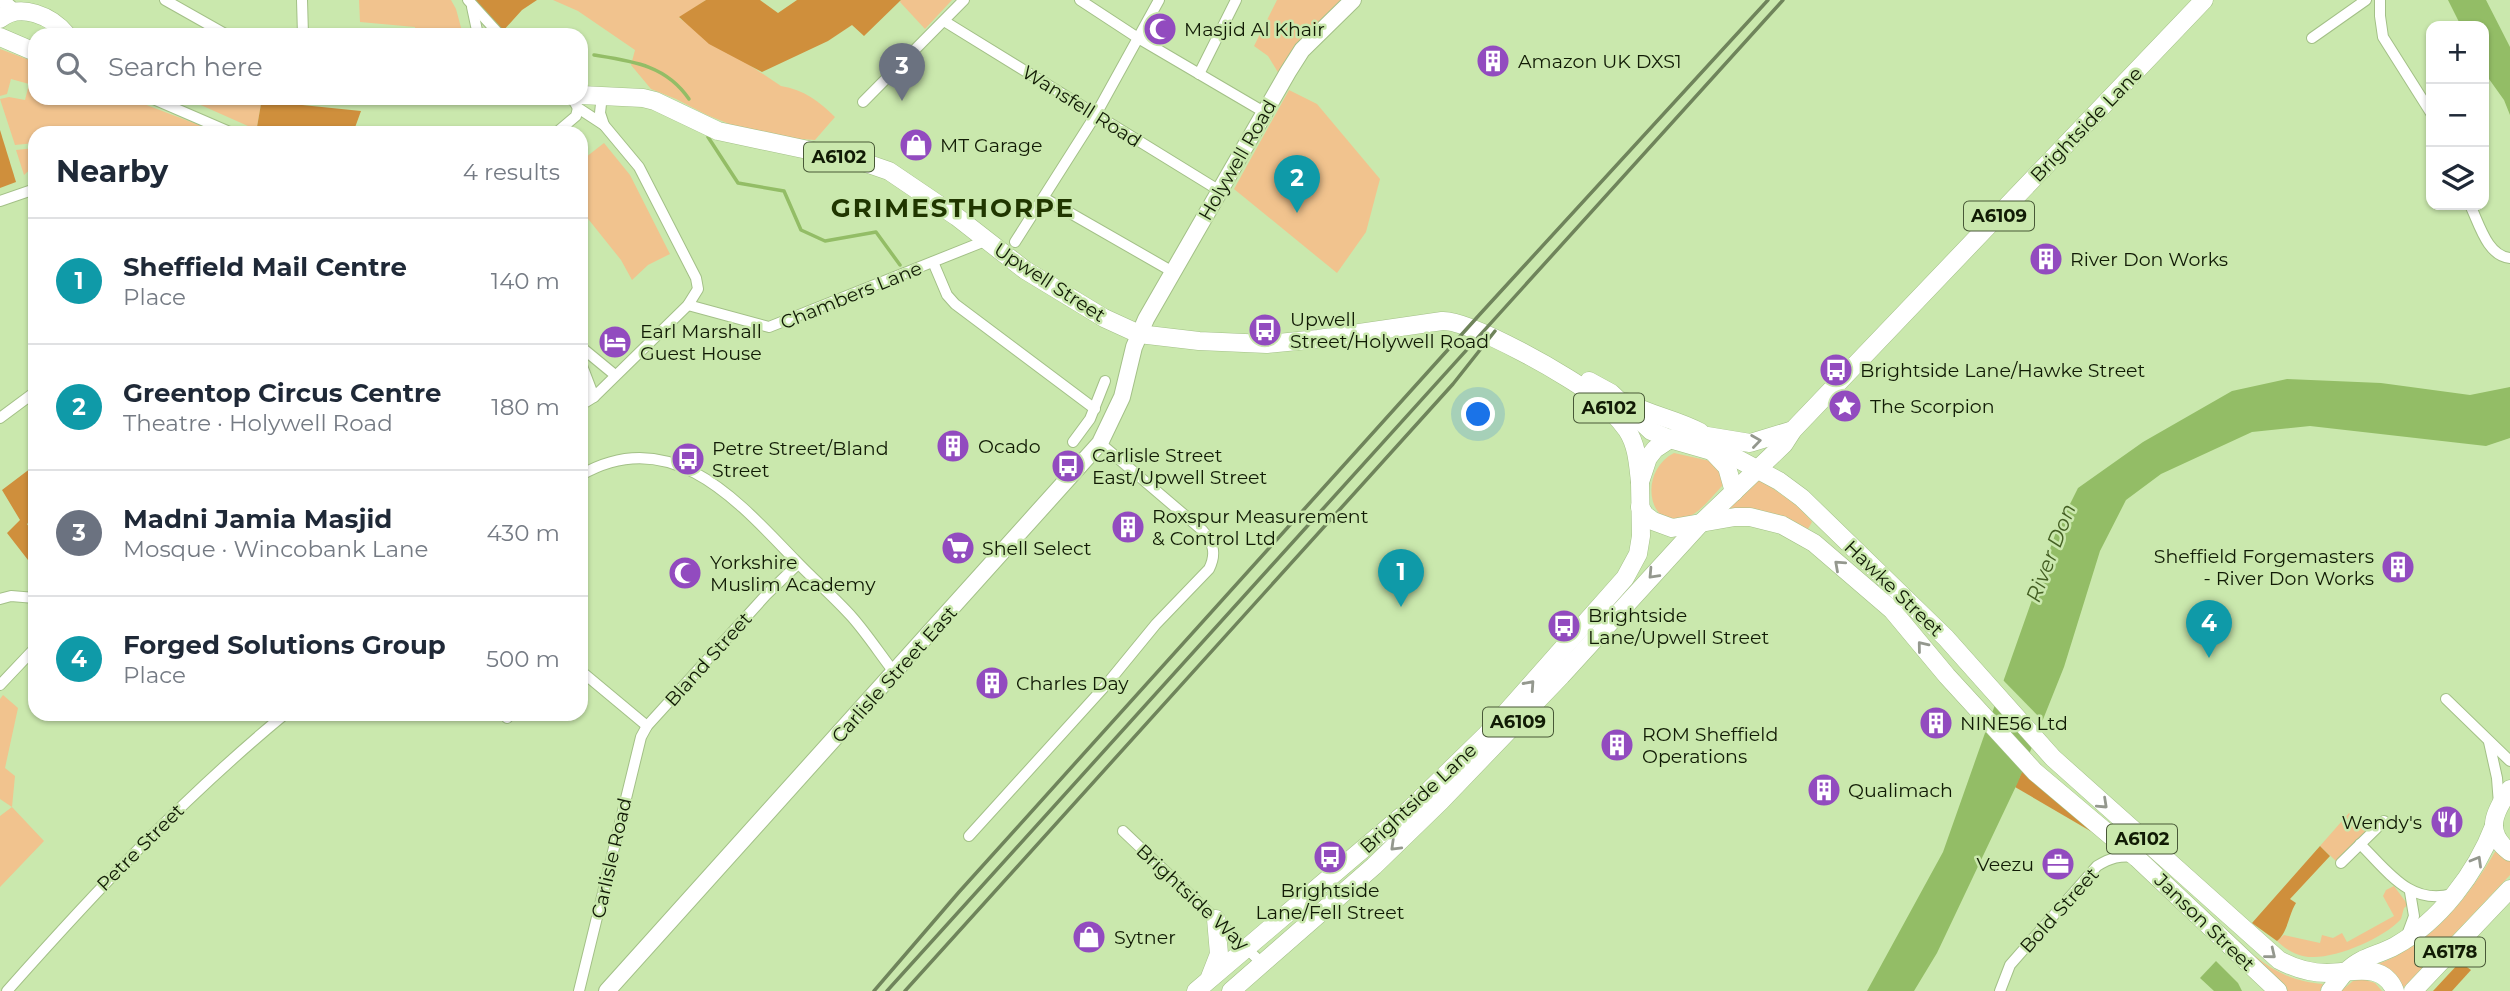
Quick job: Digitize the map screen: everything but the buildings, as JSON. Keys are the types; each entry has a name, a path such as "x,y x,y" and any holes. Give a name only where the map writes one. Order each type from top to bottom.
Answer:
{"main road":[{"name":"Holywell Road","path":"1139,334 1264,112 1302,51 1353,0"},
{"name":"Brightside Lane","path":"1734,492 1784,444 1793,430 2204,0"},
{"path":"14,8 57,28"},
{"path":"2,34 28,48"},
{"name":"Upwell Street","path":"588,99 602,95 643,98 718,131 848,159 889,171 957,217 1025,270 1104,318 1139,334 1199,341 1267,344 1318,340 1450,321 1459,323 1540,362 1611,409 1631,436 1637,454 1640,482"},
{"name":"Carlisle Street East","path":"607,991 1100,443 1122,397 1139,334"},
{"name":"Upwell Street","path":"1540,362 1578,375 1611,393 1651,431 1670,439"},
{"path":"1611,393 1635,407 1676,420 1708,442 1727,467 1734,492 1699,525 1668,527 1645,515 1640,507 1640,482 1650,454 1670,439"},
{"name":"Brightside Lane","path":"1670,439 1689,433 1708,442 1750,443 1793,430"},
{"name":"Hawke Street","path":"1708,442 1758,469 1802,498 1917,608 2053,758"},
{"name":"Brightside Lane","path":"1202,986 1410,809 1486,735 1634,565 1641,543 1640,507"},
{"name":"Hawke Street","path":"1699,525 1735,517 1758,518 1789,528 1814,543 1892,610 2035,772"},
{"name":"Brightside Lane","path":"1231,991 1374,866 1450,793 1699,525"},
{"name":"Janson Street","path":"2053,758 2279,960 2311,972 2346,972"},
{"name":"Janson Street","path":"2035,772 2069,803 2104,828 2278,991"},
{"name":"A6178","path":"2330,991 2346,972 2360,961 2404,941 2430,920 2454,894 2476,863 2494,826 2499,804 2510,789"},
{"path":"2494,826 2499,841 2510,852"},
{"name":"A6178","path":"2413,991 2510,889"},
{"path":"1202,986 1219,954 1216,919"},
{"name":"A6178","path":"2346,972 2378,972 2389,980 2395,991"}],"street":[{"path":"165,0 215,28"},
{"path":"302,0 303,28"},
{"path":"863,102 964,0"},
{"path":"1080,0 1138,38 1264,112"},
{"path":"1014,242 1095,116 1159,0"},
{"path":"1199,74 1236,0"},
{"path":"2312,38 2366,0"},
{"path":"2380,0 2379,16 2383,37 2426,105"},
{"path":"469,3 489,28"},
{"path":"469,3 476,28"},
{"name":"Wansfell Road","path":"944,21 1220,191"},
{"path":"602,95 600,113 604,125"},
{"path":"165,105 209,126"},
{"path":"565,126 576,116 579,105"},
{"path":"584,105 630,155 646,179 696,278 698,289 688,304 588,401"},
{"path":"0,201 28,191"},
{"path":"1044,198 1173,272"},
{"path":"2472,210 2491,248 2501,257 2510,258"},
{"name":"Chambers Lane","path":"688,304 769,327 985,241"},
{"name":"Chambers Lane","path":"933,262 947,295 955,304 1095,408"},
{"path":"588,353 615,375"},
{"path":"588,381 594,397"},
{"path":"1073,442 1083,432 1105,381"},
{"path":"0,418 28,397"},
{"path":"969,836 1105,685 1156,624 1209,569 1213,561 1213,547 1202,530 1100,443"},
{"path":"588,472 606,464 639,458 661,460 698,473 717,484 742,505 853,618 894,672"},
{"name":"Bland Street","path":"647,726 766,595 798,564"},
{"path":"0,600 10,596 28,597"},
{"path":"0,685 28,655"},
{"path":"588,677 647,726"},
{"path":"2446,699 2510,761"},
{"name":"Petre Street","path":"6,991 139,846 233,756 276,721"},
{"name":"Carlisle Road","path":"579,991 637,748 647,726"},
{"path":"2488,740 2497,778 2499,804"},
{"path":"2341,863 2384,821"},
{"name":"Brightside Way","path":"1123,831 1264,964"},
{"path":"2360,844 2410,891 2427,897 2454,894"},
{"name":"Bold Street","path":"2000,991 2010,965 2097,866 2109,858 2137,858"},
{"path":"2404,941 2414,916 2410,891"}],"shaded area":[{"path":"359,0 451,0 461,28 415,28 360,22"},
{"path":"474,0 537,0 522,10 506,28 498,28"},
{"path":"553,0 706,0 679,18 781,86 811,97 835,117 815,140 759,136 707,115 651,89 631,65 635,50 578,11"},
{"path":"706,0 760,0 778,13 797,0 901,0 864,36 852,25 828,41 762,72 709,44 679,17"},
{"path":"901,0 952,0 925,29"},
{"path":"1277,0 1345,0 1314,26 1279,74 1268,56 1254,46"},
{"path":"0,49 28,59 28,84 11,79 7,94 0,96"},
{"path":"28,88 28,105 146,105 202,126 28,126 28,144 15,145 0,99 9,97 25,100"},
{"path":"1289,90 1317,104 1380,179 1366,232 1337,273 1234,189"},
{"path":"201,105 261,105 257,126 248,126"},
{"path":"261,105 302,105 361,111 356,126 257,126"},
{"path":"0,130 16,182 0,188"},
{"path":"604,143 630,175 670,254 648,265 632,280 621,260 588,219 588,156"},
{"path":"28,149 28,171 24,175 16,150"},
{"path":"1674,453 1719,463 1724,484 1705,505 1692,515 1678,520 1666,518 1658,511 1651,488 1654,474 1662,462"},
{"path":"28,470 28,560 7,533 20,520 2,490"},
{"path":"1758,478 1798,506 1812,522 1808,529 1767,513 1723,511"},
{"path":"3,695 18,708 5,768 15,776 12,807 0,799 0,699"},
{"path":"2024,767 2104,839 2015,787"},
{"path":"12,807 44,841 0,887 0,816"},
{"path":"2349,813 2367,832 2336,861 2320,846"},
{"path":"2320,846 2330,856 2290,899 2296,903 2277,941 2252,923"},
{"path":"2495,852 2510,860 2510,875 2402,989 2376,965 2414,945 2445,919 2472,887"},
{"path":"2394,886 2408,905 2404,908 2401,919 2372,940 2334,954 2312,957 2293,952 2277,941 2284,935 2320,943 2322,935 2333,938 2342,933 2347,942 2394,916 2383,896 2386,890"},
{"path":"2255,956 2287,976 2323,984 2320,991 2287,991 2253,958"},
{"path":"2460,962 2471,970 2452,991 2433,991"},
{"path":"2362,979 2375,983 2382,991 2341,991 2353,981"}],"water":[{"path":"2448,0 2486,0 2510,47 2510,115 2504,100 2489,79 2489,21 2458,21"},
{"name":"River Don","path":"2287,379 2381,383 2470,395 2510,387 2510,438 2486,446 2310,426 2252,432 2161,474 2126,500 2100,551 2064,667 2018,782 1937,953 1914,991 1867,991 1943,852 2056,532 2078,488 2143,442 2232,391"},
{"path":"2216,961 2238,983 2242,991 2214,991 2200,978"}],"pier":[{"path":"2001,678 2045,723 2035,748 1992,703"}],"waterway":[{"path":"594,55 647,66 670,79 689,99"},
{"path":"708,137 738,183 784,191 801,230 825,241 876,232 900,265"}],"railway":[{"path":"874,991 959,892 1481,313 1768,0"},
{"path":"887,991 1783,0"},
{"path":"905,991 1453,384 1495,331"}],"place":[{"name":"Masjid Al Khair","path":"1160,29"},
{"name":"Amazon UK DXS1","path":"1493,61"},
{"name":"Madni Jamia Masjid","path":"902,101"},
{"name":"MT Garage","path":"916,145"},
{"name":"Greentop Circus Centre","path":"1297,213"},
{"name":"River Don Works","path":"2046,259"},
{"name":"Upwell Street/Holywell Road","path":"1265,330"},
{"name":"Earl Marshall Guest House","path":"615,342"},
{"name":"Brightside Lane/Hawke Street","path":"1836,370"},
{"name":"The Scorpion","path":"1845,406"},
{"name":"Ocado","path":"953,446"},
{"name":"Petre Street/Bland Street","path":"688,459"},
{"name":"Carlisle Street East/Upwell Street","path":"1068,466"},
{"name":"Roxspur Measurement & Control Ltd","path":"1128,527"},
{"name":"Shell Select","path":"958,548"},
{"name":"Sheffield Forgemasters - River Don Works","path":"2398,567"},
{"name":"Yorkshire Muslim Academy","path":"685,573"},
{"name":"Sheffield Mail Centre","path":"1401,607"},
{"name":"Brightside Lane/Upwell Street","path":"1564,626"},
{"name":"Forged Solutions Group","path":"2209,658"},
{"name":"Charles Day","path":"992,683"},
{"name":"NINE56 Ltd","path":"1936,723"},
{"name":"ROM Sheffield Operations","path":"1617,745"},
{"name":"Qualimach","path":"1824,790"},
{"name":"Wendy's","path":"2447,822"},
{"name":"Brightside Lane/Fell Street","path":"1330,857"},
{"name":"Veezu","path":"2058,864"},
{"name":"Sytner","path":"1089,937"}],"district":[{"name":"GRIMESTHORPE","path":"953,208"}]}
